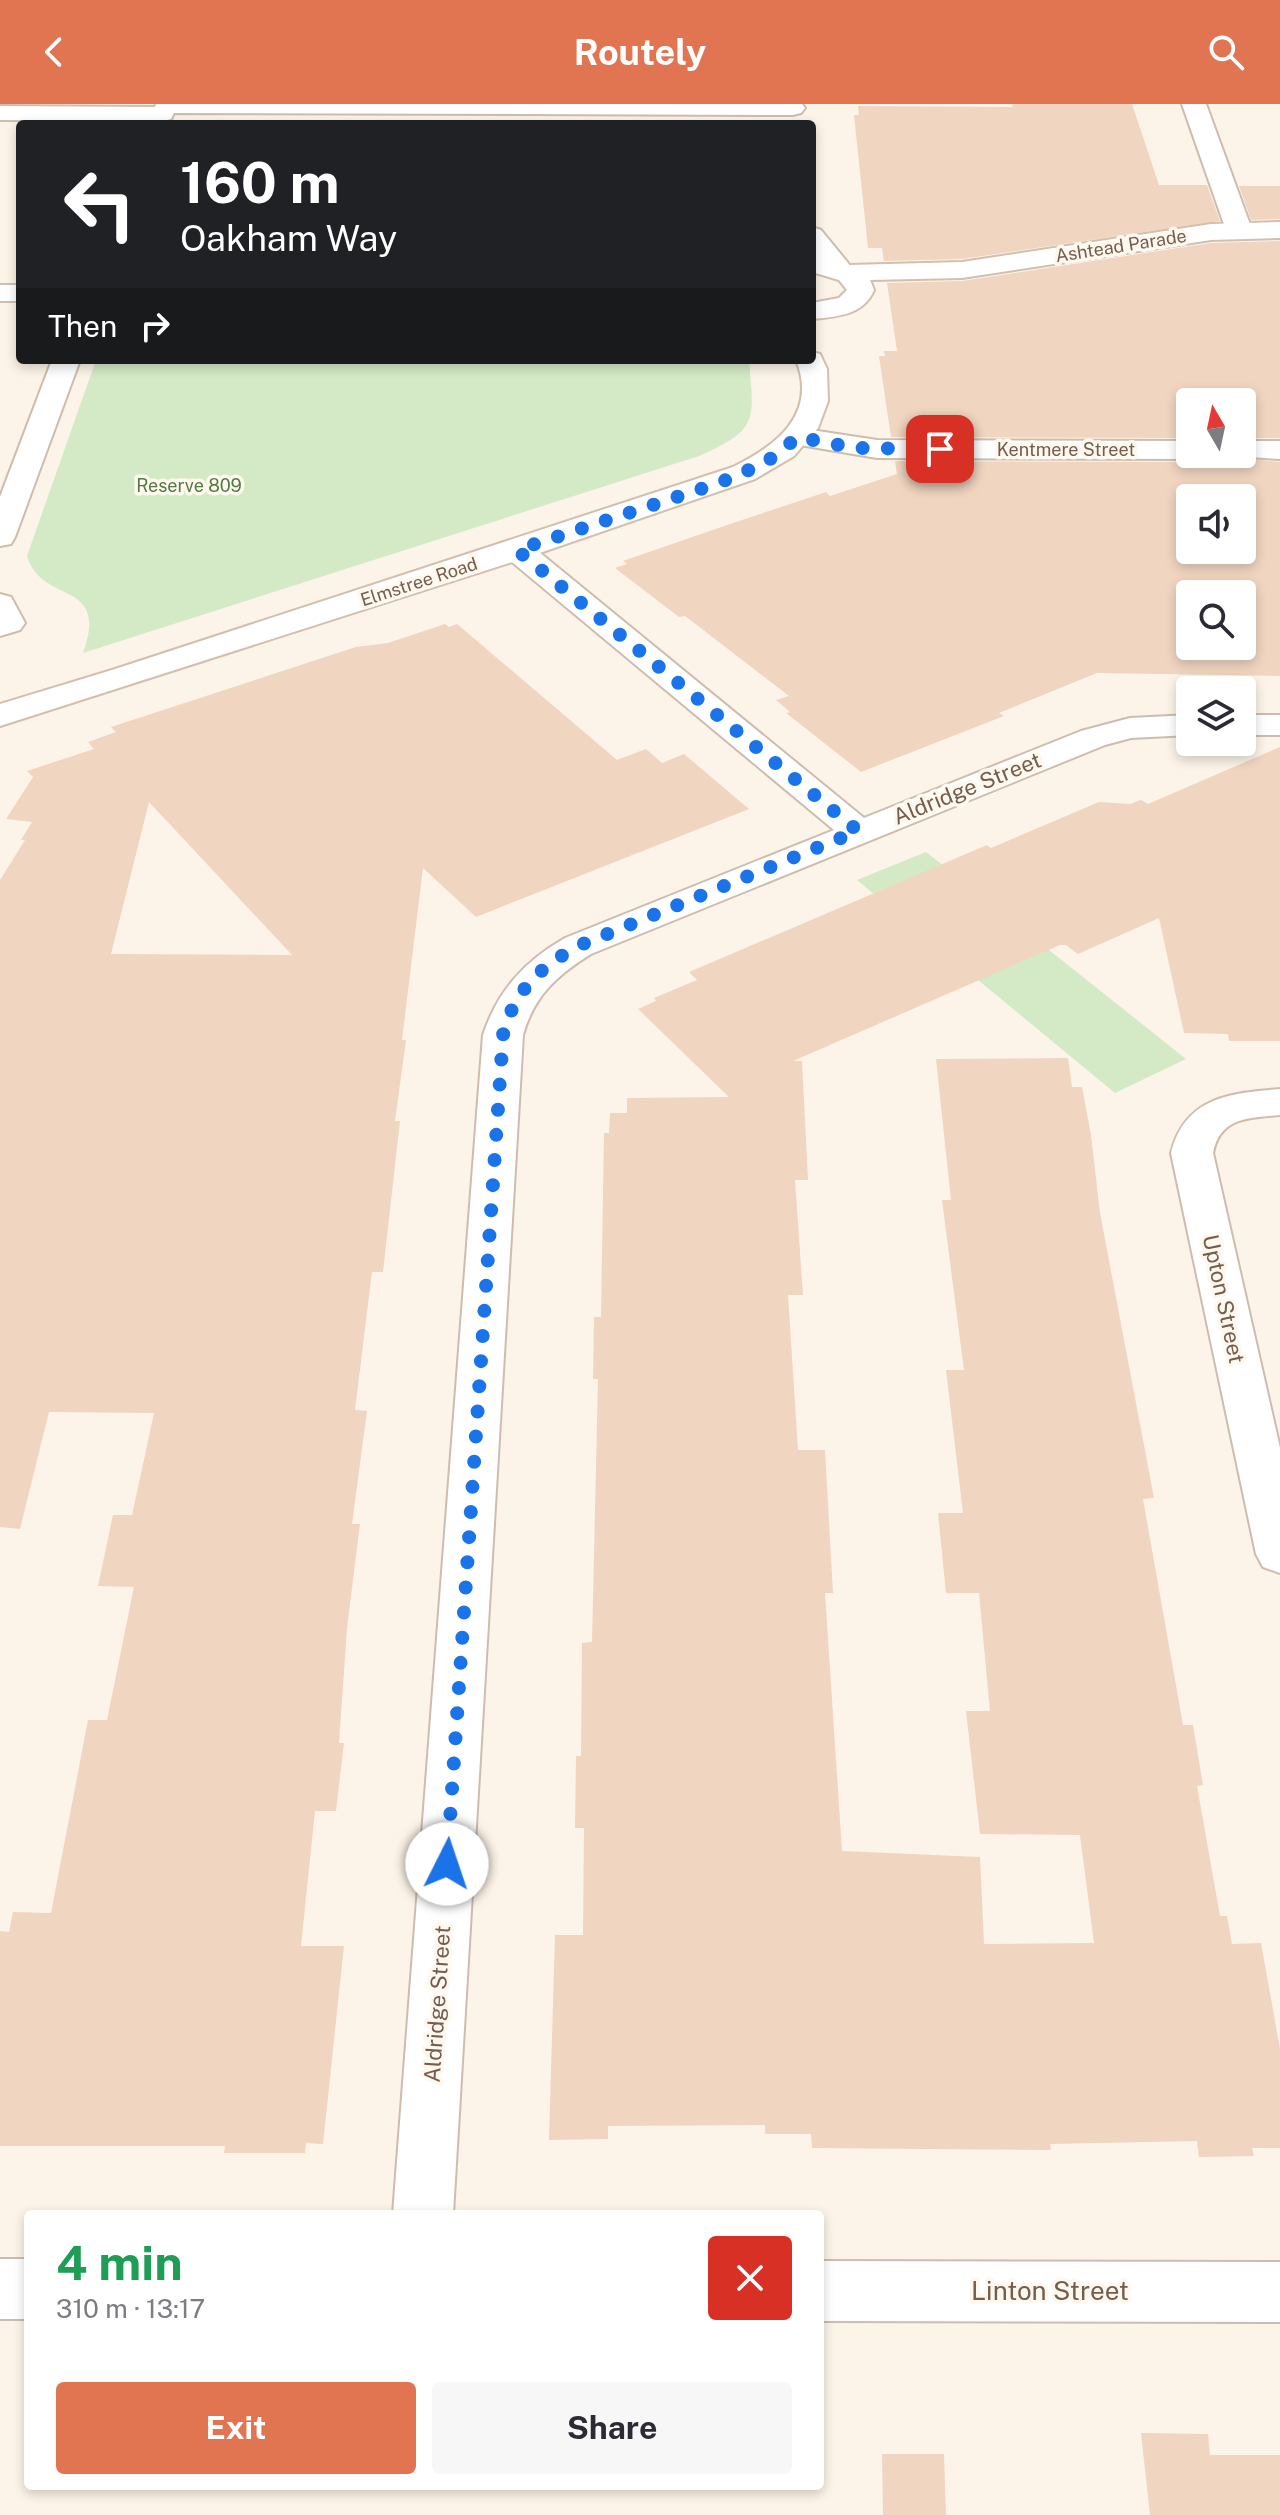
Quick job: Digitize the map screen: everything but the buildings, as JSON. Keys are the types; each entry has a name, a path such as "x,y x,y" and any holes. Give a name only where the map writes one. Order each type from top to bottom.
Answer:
{"street":[{"path":"1194,104 1239,230"},
{"path":"0,113 793,112"},
{"name":"Ashtead Parade","path":"816,308 848,286 1239,230 1280,230"},
{"path":"816,241 848,286"},
{"path":"816,266 848,286"},
{"name":"Elmstree Road","path":"816,357 822,352 832,320 848,286"},
{"path":"0,537 65,364"},
{"name":"Elmstree Road","path":"0,716 37,701 124,677 719,483 765,463 798,437 811,419 814,407 811,364"},
{"name":"Kentmere Street","path":"798,437 877,449 1176,450"},
{"path":"1256,450 1280,450"},
{"path":"517,550 858,831"},
{"path":"1256,725 1280,725"},
{"name":"Aldridge Street","path":"423,2210 503,1035 509,1012 517,997 542,968 578,946 1093,738 1130,728 1176,726"},
{"name":"Upton Street","path":"1280,1102 1240,1107 1214,1117 1197,1132 1192,1153 1280,1554"},
{"path":"0,2289 24,2289"},
{"name":"Linton Street","path":"824,2291 1280,2292"}],"green space":[{"name":"Reserve 809","path":"95,364 749,364 752,397 748,421 733,438 699,456 83,653 89,629 88,613 71,595 46,582 27,556"},
{"path":"926,852 1186,1059 1115,1093 857,880"}],"route":[{"path":"447,1864 503,1035 509,1012 517,997 542,968 578,946 858,831 517,550 744,473 779,454 798,437 854,448 940,449"}]}
